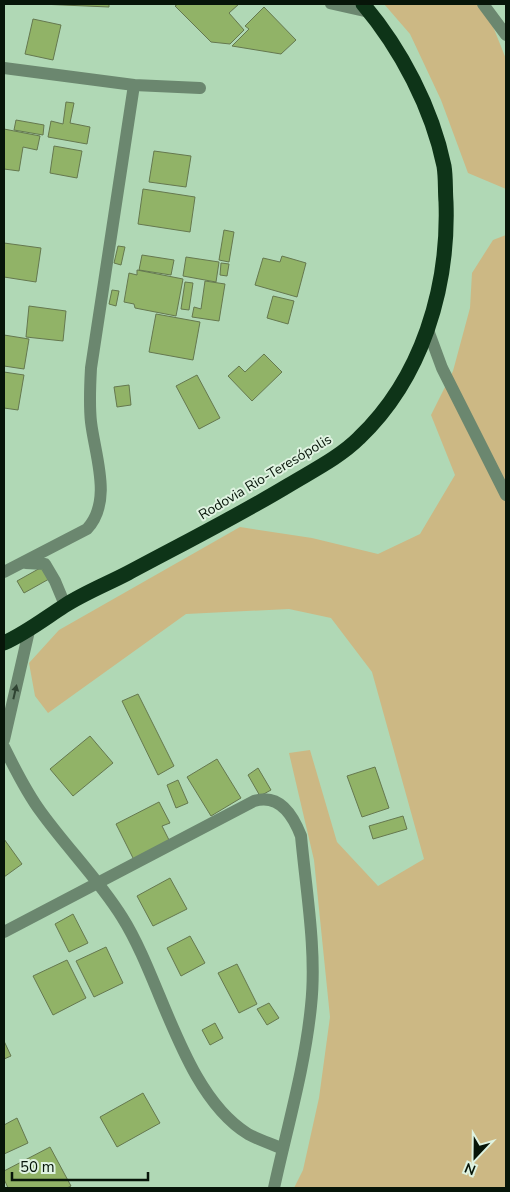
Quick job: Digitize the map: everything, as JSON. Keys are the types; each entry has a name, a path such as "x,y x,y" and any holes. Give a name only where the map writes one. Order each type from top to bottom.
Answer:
{"highway":[{"name":"Rodovia Rio-Teresópolis","path":"4,644 29,631 65,606 253,507 314,470 357,440 385,412 405,382 428,330 443,273 446,222 444,168 430,116 400,59 366,8"}],"street":[{"path":"483,4 506,35"},
{"path":"4,68 134,85 200,88"},
{"path":"4,572 88,529 94,522 99,508 101,490 90,397 91,368 134,85"},
{"path":"428,330 442,368 506,495"},
{"path":"25,562 44,564 55,581 65,606"},
{"path":"4,740 29,631"},
{"path":"4,746 40,812 98,883 122,916 137,942 195,1074 213,1100 232,1121 248,1134 283,1149"},
{"path":"4,932 262,798 273,800 284,807 295,821 301,836 312,964 312,1005 274,1188"}],"lane":[{"path":"330,4 366,8"}],"shaded area":[{"path":"384,4 484,4 506,59 506,189 468,173 441,100 410,34"},
{"path":"506,235 506,1188 294,1188 303,1170 319,1098 330,1017 314,860 289,753 310,750 337,842 378,886 424,859 372,672 331,618 289,609 186,614 48,713 35,696 29,663 59,630 240,527 312,538 378,554 420,534 455,475 431,415 453,371 470,308 472,273 493,240"}],"building":[{"path":"40,4 109,4 109,7"},
{"path":"178,4 239,4 229,13 244,30 230,44 211,42 175,6"},
{"path":"264,7 296,40 281,54 232,46 249,29 245,26"},
{"path":"33,19 61,25 53,60 25,54"},
{"path":"66,102 74,103 70,123 90,127 87,144 48,137 51,121 63,124"},
{"path":"16,120 44,125 43,135 14,130"},
{"path":"4,129 40,136 37,150 23,147 19,171 4,169"},
{"path":"54,146 82,151 77,178 50,173"},
{"path":"154,151 191,156 186,187 149,182"},
{"path":"143,189 195,197 190,232 138,224"},
{"path":"224,230 234,232 229,262 219,260"},
{"path":"4,243 41,248 36,282 4,277"},
{"path":"118,246 125,247 121,265 114,263"},
{"path":"142,255 174,260 171,275 139,270"},
{"path":"282,256 306,263 297,297 255,285 263,258 280,262"},
{"path":"186,257 219,262 216,282 183,276"},
{"path":"221,263 229,264 227,276 220,275"},
{"path":"137,270 183,279 176,316 135,308 134,304 124,302 129,273 137,275"},
{"path":"205,281 225,284 219,321 192,317 194,307 201,309"},
{"path":"185,282 193,283 189,310 181,309"},
{"path":"112,290 119,291 116,306 109,304"},
{"path":"273,296 294,301 288,324 267,318"},
{"path":"29,306 66,311 63,341 26,337"},
{"path":"156,314 200,322 193,360 149,352"},
{"path":"4,335 29,339 24,369 4,366"},
{"path":"264,354 282,372 252,401 228,376 239,366 245,372"},
{"path":"4,372 24,375 18,410 4,408"},
{"path":"197,375 220,418 199,429 176,386"},
{"path":"129,385 131,405 117,407 114,387"},
{"path":"42,567 49,579 24,593 17,581"},
{"path":"138,694 174,766 158,775 122,701"},
{"path":"90,736 113,763 73,796 50,769"},
{"path":"217,759 241,798 211,816 187,777"},
{"path":"375,767 389,808 362,817 347,776"},
{"path":"258,768 271,790 260,796 248,775"},
{"path":"178,780 188,803 176,808 167,785"},
{"path":"159,802 170,823 162,826 170,842 134,860 116,824"},
{"path":"403,816 407,829 373,839 369,826"},
{"path":"4,839 22,864 4,877"},
{"path":"170,878 187,909 153,926 137,896"},
{"path":"73,914 88,943 69,952 55,924"},
{"path":"190,936 205,963 181,976 167,948"},
{"path":"106,947 123,983 94,997 76,961"},
{"path":"67,960 86,998 53,1015 33,976"},
{"path":"237,964 257,1004 239,1013 218,973"},
{"path":"269,1003 279,1018 267,1025 257,1009"},
{"path":"215,1023 223,1038 210,1045 202,1030"},
{"path":"4,1041 11,1056 4,1059"},
{"path":"143,1093 160,1123 117,1147 100,1117"},
{"path":"17,1118 28,1143 4,1154 4,1125"},
{"path":"50,1147 71,1186 67,1188 8,1188 4,1179 4,1171"}]}
